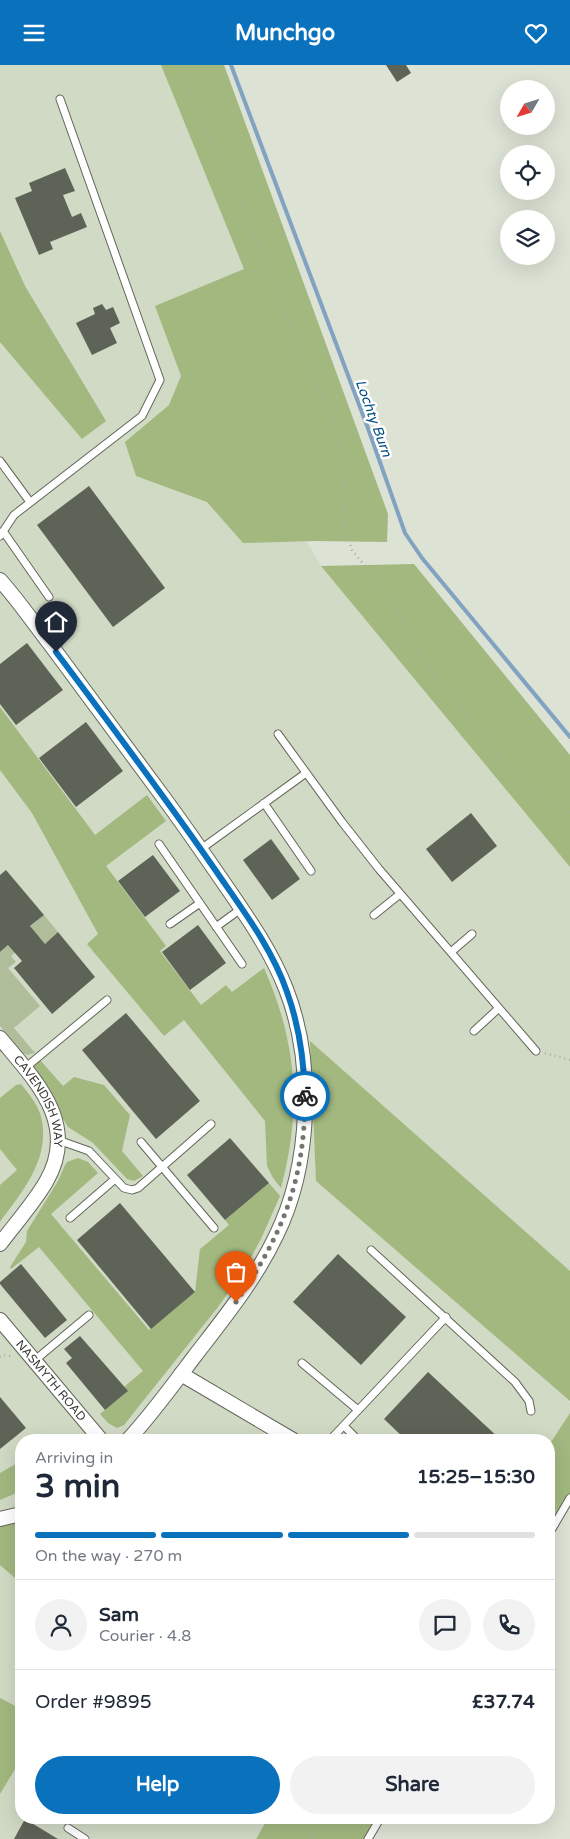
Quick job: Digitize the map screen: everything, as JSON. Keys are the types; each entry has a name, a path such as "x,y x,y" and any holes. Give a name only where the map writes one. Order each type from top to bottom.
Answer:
{"street":[{"path":"0,580 86,693 242,908 275,964 287,990 295,1017 304,1070 305,1114 302,1149 290,1200 276,1235 267,1254 228,1313 133,1434"},
{"name":"CAVENDISH WAY","path":"0,1038 41,1089 53,1109 58,1140 54,1166 46,1183 0,1244"},
{"name":"NASMYTH ROAD","path":"0,1320 95,1434"},
{"path":"181,1374 283,1434"},
{"path":"0,1519 15,1515"}],"lane":[{"path":"48,597 2,533 14,515 142,416 160,380 60,99"},
{"path":"0,461 30,503"},
{"path":"278,734 342,822 400,893 536,1051"},
{"path":"201,849 306,773"},
{"path":"264,803 311,871"},
{"path":"159,844 242,964"},
{"path":"374,915 400,893"},
{"path":"170,924 200,903"},
{"path":"216,927 242,908"},
{"path":"451,953 472,934"},
{"path":"25,1068 106,1000"},
{"path":"474,1031 499,1008"},
{"path":"58,1140 89,1151 124,1189 128,1190 136,1189 211,1125"},
{"path":"141,1142 214,1228"},
{"path":"70,1218 115,1179"},
{"path":"371,1250 515,1382 529,1401 530,1411"},
{"path":"34,1361 89,1315"},
{"path":"336,1434 446,1317"},
{"path":"302,1363 358,1410"},
{"path":"344,1426 352,1434"},
{"path":"555,1524 570,1498"},
{"path":"368,1839 377,1824"},
{"path":"68,1828 84,1839"}],"path":[{"path":"180,65 202,128 228,166 294,340 333,420 342,456 345,490 344,526 352,550 387,593 412,639 440,682 505,764 519,780 543,798 570,812"},
{"path":"536,1051 570,1060"},
{"path":"555,1462 570,1426"},
{"path":"311,1839 314,1824"}],"shaded area":[{"path":"0,65 161,65 244,269 237,424 321,566 570,867 570,1413 555,1436 555,1434 15,1434 15,1824 265,1824 256,1839 0,1839"},
{"path":"44,915 58,932 45,944 37,935 11,956 16,962 8,968 40,1006 14,1028 35,1053 27,1055 22,1053 0,1026 0,952"}],"green space":[{"path":"161,65 224,65 388,514 387,542 314,541 243,543 207,502 136,476 125,442 169,405 181,376 155,306 244,269"},
{"path":"0,231 25,286 106,421 82,439 0,342"},
{"path":"414,564 570,755 570,867 321,566"},
{"path":"0,707 95,835 147,795 166,821 106,866 166,946 160,951 201,1005 226,985 232,992 264,968 284,1023 293,1077 292,1131 281,1188 267,1166 265,1121 184,1020 164,1036 87,944 98,934 32,813 0,770"},
{"path":"310,1041 570,1271 570,1401 316,1181"},
{"path":"40,1060 63,1086 74,1077 104,1085 130,1115 122,1151 143,1176 134,1181 127,1179 93,1143 68,1127 54,1098 33,1068"},
{"path":"21,1084 39,1111 43,1136 38,1163 32,1175 0,1222 0,1185 17,1170 0,1149 0,1098 16,1085"},
{"path":"78,1158 88,1162 98,1173 51,1214 149,1330 195,1292 200,1249 229,1225 225,1220 269,1183 280,1196 261,1239 243,1272 218,1307 124,1425 117,1428 108,1423 100,1414 127,1392 124,1387 143,1371 39,1247 11,1269 10,1267 26,1242 27,1231 58,1181 67,1162"},
{"path":"570,1413 570,1498 555,1524 555,1436"},
{"path":"15,1464 15,1494 0,1500 0,1473"},
{"path":"15,1522 15,1578 0,1565 0,1526"},
{"path":"0,1698 15,1706 15,1769 0,1794"},
{"path":"265,1824 377,1824 368,1839 256,1839"}],"building":[{"path":"386,65 406,65 411,73 397,82"},
{"path":"65,168 75,191 63,195 72,217 81,213 87,227 50,242 53,249 39,255 15,198 32,191 29,183"},
{"path":"102,304 106,310 113,307 120,323 110,328 117,343 92,355 76,323 95,314 93,308"},
{"path":"89,486 165,588 113,627 37,525"},
{"path":"27,643 63,690 16,725 0,704 0,664"},
{"path":"86,722 123,771 76,807 39,758"},
{"path":"471,813 497,846 452,882 426,849"},
{"path":"271,839 300,879 272,900 243,860"},
{"path":"153,855 180,891 145,917 118,881"},
{"path":"6,870 44,915 30,926 45,944 58,932 95,977 52,1014 14,968 22,961 8,945 0,952 0,875"},
{"path":"198,925 226,963 190,990 162,952"},
{"path":"126,1013 200,1101 156,1139 82,1050"},
{"path":"230,1138 269,1183 225,1220 187,1175"},
{"path":"120,1203 195,1292 151,1329 77,1240"},
{"path":"338,1254 406,1317 361,1365 293,1302"},
{"path":"21,1264 67,1320 45,1338 0,1284"},
{"path":"80,1336 128,1391 105,1410 66,1363 72,1358 64,1349"},
{"path":"428,1372 495,1434 400,1434 384,1419"},
{"path":"0,1397 26,1428 19,1434 15,1434 15,1437 0,1449"},
{"path":"22,1824 33,1824 58,1839 14,1839"}],"waterway":[{"name":"Lochty Burn","path":"231,65 369,431 405,533 422,558 570,737"}],"way so far":[{"path":"236,1302 267,1254 284,1218 298,1172 302,1149 305,1096"}],"route":[{"path":"56,652 201,849 261,938 287,990 295,1017 304,1070 305,1096"}]}
